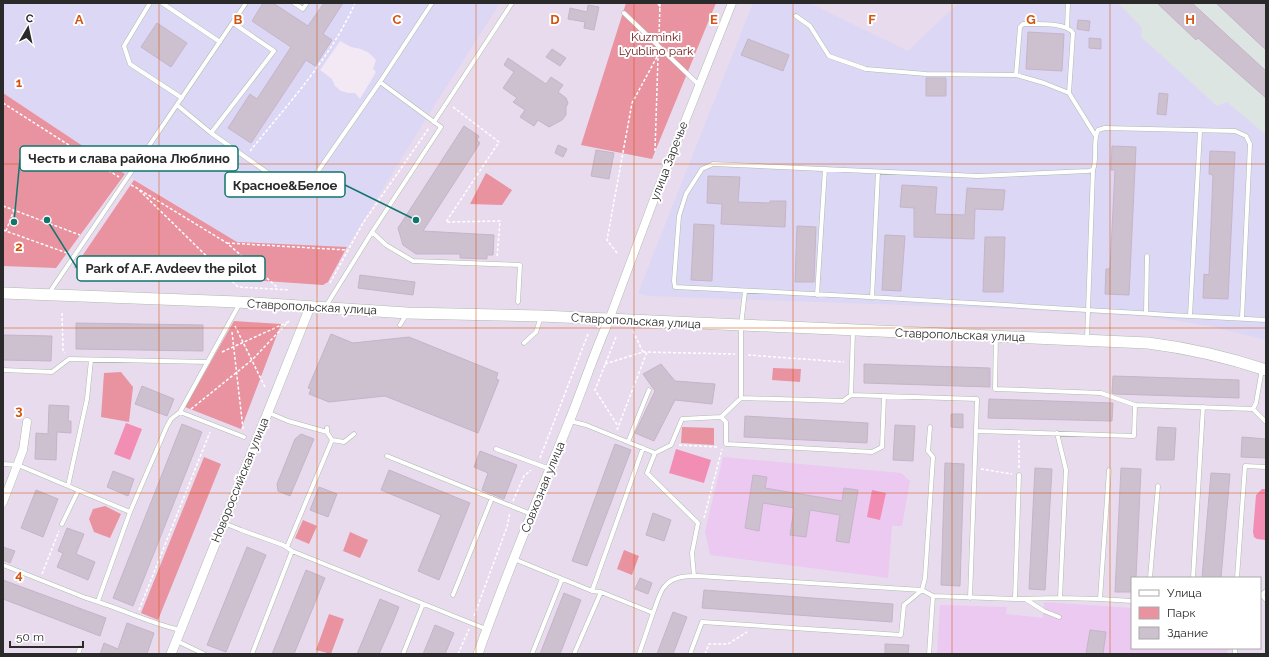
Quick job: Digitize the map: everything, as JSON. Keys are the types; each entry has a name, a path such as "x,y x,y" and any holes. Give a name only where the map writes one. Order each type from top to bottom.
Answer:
{"main road":[{"name":"Ставропольская улица","path":"3,293 240,302 407,312 541,316 1148,343 1205,352 1240,361 1264,370"}],"street":[{"name":"улица Заречье","path":"609,320 653,202 732,3"},
{"name":"Новороссийская улица","path":"171,654 310,307"},
{"name":"Совхозная улица","path":"478,654 486,629 609,320"},
{"path":"3,502 24,450 27,422"}],"lane":[{"path":"150,3 124,46 130,64 182,98"},
{"path":"162,3 220,42"},
{"path":"48,295 246,3"},
{"path":"294,3 303,9 307,3"},
{"path":"177,105 211,133 288,187 298,189 303,188 309,184 380,82 432,3"},
{"path":"434,122 512,3"},
{"path":"1067,28 1068,3"},
{"path":"624,13 699,85"},
{"path":"796,16 810,26 829,56 866,69 926,74 1016,75 1044,83 1069,93"},
{"path":"211,133 274,51 233,23"},
{"path":"1016,75 1020,27 1023,24 1060,25 1071,29 1073,33 1069,93 1095,135 1087,340"},
{"path":"325,308 372,232 441,127 380,82"},
{"path":"1095,135 1098,130 1105,128 1235,131 1246,136 1250,144 1242,318"},
{"path":"1190,316 1200,130"},
{"path":"1093,170 978,176 713,164 702,169 686,194 679,216 674,281 675,287 1266,320"},
{"path":"817,295 825,169"},
{"path":"872,298 878,172"},
{"path":"372,232 386,245 413,261 520,265 518,302"},
{"path":"1146,256 1146,313"},
{"path":"741,398 741,326 745,291"},
{"path":"98,601 130,512 167,426 171,419 180,412 240,302"},
{"path":"400,325 407,312"},
{"path":"524,342 536,332 541,316"},
{"path":"851,395 853,330"},
{"path":"996,336 995,389 1102,393 1135,405 1252,409 1266,422"},
{"path":"3,370 52,372 69,359 208,362"},
{"path":"68,486 87,399 91,360"},
{"path":"1252,409 1256,403 1264,370"},
{"path":"628,442 648,390"},
{"path":"694,576 692,553 698,523 647,473 655,453 671,445 682,419 721,417 741,398 842,401 851,395 976,400 970,598"},
{"path":"721,417 726,422 726,444 872,452 882,447 884,396"},
{"path":"976,430 1134,436 1135,405"},
{"path":"1193,577 1202,407"},
{"path":"180,412 244,437"},
{"path":"267,412 288,421 327,430 332,440 287,547"},
{"path":"570,421 586,425 655,453"},
{"path":"690,654 702,622 901,635 904,605 922,590 924,578 933,457 928,450 930,427"},
{"path":"1057,433 1066,470 1060,598"},
{"path":"332,440 344,442 354,434"},
{"path":"592,592 643,448"},
{"path":"496,449 550,469"},
{"path":"387,456 532,514"},
{"path":"3,464 18,465 130,512"},
{"path":"1237,577 1244,466 1266,467"},
{"path":"1100,599 1109,470"},
{"path":"1015,599 1019,475"},
{"path":"1150,577 1158,486"},
{"path":"62,524 78,491"},
{"path":"453,595 492,498"},
{"path":"224,523 287,547 292,551 486,629"},
{"path":"252,654 292,551"},
{"path":"514,559 592,592 601,592 653,613"},
{"path":"3,565 86,598 98,601 165,627 180,630"},
{"path":"638,654 664,586 673,580 684,576 922,590 934,596 1131,601"},
{"path":"532,654 562,579"},
{"path":"1266,591 1261,595 1266,600"},
{"path":"574,654 601,592"},
{"path":"929,654 934,596"},
{"path":"1025,599 1044,611 1059,617"},
{"path":"403,654 423,604"},
{"path":"176,641 204,654"},
{"path":"78,654 80,648"}],"path":[{"path":"245,158 337,38 355,3"},
{"path":"659,3 659,45"},
{"path":"617,253 607,240 632,103 658,53 655,151"},
{"path":"3,103 227,244 279,289"},
{"path":"446,103 499,142 446,222 500,221 496,264"},
{"path":"330,283 363,223 434,122"},
{"path":"137,188 238,287 290,290"},
{"path":"3,206 88,238"},
{"path":"6,231 14,210"},
{"path":"3,230 74,256"},
{"path":"227,244 348,250"},
{"path":"62,313 63,350 69,359"},
{"path":"231,320 265,387"},
{"path":"231,320 244,437"},
{"path":"185,414 252,360 289,321 234,347 211,356"},
{"path":"632,328 642,352"},
{"path":"458,654 507,527 512,506 524,476 538,465 588,334"},
{"path":"616,337 594,390 618,426"},
{"path":"605,364 642,352 741,354 852,362"},
{"path":"614,437 647,352"},
{"path":"136,616 212,425"},
{"path":"975,468 1019,475 1019,432"},
{"path":"671,445 723,447 702,523 698,523"},
{"path":"40,579 62,524"},
{"path":"705,654 709,644 728,644 756,626"}],"shaded area":[{"path":"3,3 500,3 427,117 347,247 237,242 129,176 3,93"},
{"path":"753,3 809,3 908,51 958,3 1118,3 1142,28 1141,37 1217,106 1227,102 1266,135 1266,340 1210,326 1152,317 1012,309 648,296 638,293"},
{"path":"1118,3 1266,3 1266,135 1227,102 1217,106 1141,37 1142,28"},
{"path":"340,41 351,47 361,49 369,53 376,60 373,69 376,72 360,99 355,93 341,91 335,86 332,79 320,70"},
{"path":"126,423 142,429 130,460 114,454"},
{"path":"676,449 711,460 704,483 669,473"},
{"path":"723,457 901,473 910,481 902,526 892,526 888,578 710,555 705,531"},
{"path":"1262,489 1266,489 1266,540 1257,539 1254,537 1253,532 1256,495"},
{"path":"872,490 886,493 880,520 867,517"},
{"path":"1044,602 1131,608 1131,649 1228,649 1227,654 937,654 940,605 1007,607 1006,614 1043,618"}],"green space":[{"name":"Kuzminki Lyublino park","path":"626,3 716,3 652,159 581,145"},
{"path":"3,93 125,174 56,268 3,266"},
{"path":"486,173 512,190 502,205 470,204"},
{"path":"134,180 237,242 347,247 328,282 323,285 74,268"},
{"path":"234,321 281,324 241,429 185,407"},
{"path":"773,368 801,369 800,382 772,380"},
{"path":"121,372 133,387 129,422 101,417 104,373"},
{"path":"682,427 714,428 714,445 681,443"},
{"path":"204,457 221,464 158,620 141,613"},
{"path":"105,506 121,514 110,538 94,532 89,519 93,509"},
{"path":"303,520 317,526 309,544 295,538"},
{"path":"350,532 368,540 360,558 343,551"},
{"path":"624,550 639,556 632,575 617,569"},
{"path":"329,614 344,619 331,654 316,650"}],"building":[{"path":"263,3 273,3 308,26 324,3 343,3 323,34 332,40 315,66 306,60 251,143 228,128 250,94 257,99 291,47 252,21"},
{"path":"1157,3 1192,3 1266,71 1266,98 1198,38 1196,40"},
{"path":"1216,3 1266,3 1266,50"},
{"path":"588,5 599,7 594,30 584,28 585,22 568,19 570,8 587,12"},
{"path":"1078,20 1090,21 1089,31 1077,29"},
{"path":"157,23 187,43 171,67 141,47"},
{"path":"1028,32 1064,34 1062,71 1026,69"},
{"path":"1089,38 1101,39 1101,49 1089,48"},
{"path":"748,39 789,55 783,71 741,55"},
{"path":"552,49 566,58 560,66 546,57"},
{"path":"508,58 546,84 551,77 563,85 558,92 566,98 568,103 566,107 566,115 562,120 549,127 538,120 534,126 520,117 525,110 513,102 517,98 503,88 514,72 504,65"},
{"path":"926,78 946,78 946,96 926,96"},
{"path":"1159,93 1168,94 1166,115 1157,114"},
{"path":"464,126 479,136 477,140 480,143 423,231 494,235 493,255 487,255 487,259 460,258 460,254 416,254 403,245 398,228"},
{"path":"558,145 567,149 563,157 555,153"},
{"path":"1112,146 1136,147 1129,295 1105,294 1106,269 1110,269 1115,170 1111,170"},
{"path":"596,150 614,153 609,179 591,176"},
{"path":"1210,151 1235,152 1228,299 1203,298 1204,274 1209,275 1213,175 1209,174"},
{"path":"708,176 740,177 738,202 770,203 770,201 786,201 785,227 721,224 722,204 707,203"},
{"path":"902,185 937,187 935,214 965,215 967,188 1005,190 1003,210 975,209 974,239 914,237 914,208 900,207"},
{"path":"694,224 714,225 712,281 691,280"},
{"path":"797,226 816,227 814,282 795,282"},
{"path":"885,235 905,236 901,291 882,290"},
{"path":"985,237 1005,237 1003,292 983,292"},
{"path":"360,275 415,282 413,295 358,288"},
{"path":"76,323 203,325 203,351 76,349"},
{"path":"331,334 353,343 409,337 498,373 496,379 499,380 478,433 385,396 329,402 309,394 311,389 308,388"},
{"path":"3,335 52,336 51,361 3,360"},
{"path":"661,364 675,381 715,384 712,404 675,400 654,441 635,433 655,391 643,374"},
{"path":"864,364 990,368 990,387 864,383"},
{"path":"1113,376 1239,380 1239,398 1115,394 1112,393"},
{"path":"142,386 174,399 167,416 135,404"},
{"path":"989,399 1113,403 1112,421 988,418"},
{"path":"49,405 69,406 68,421 71,421 71,433 57,432 56,460 35,459 36,433 48,434"},
{"path":"951,414 963,414 963,428 951,427"},
{"path":"745,416 868,423 867,443 744,437"},
{"path":"182,424 202,432 133,606 113,598"},
{"path":"895,425 915,426 913,461 893,460"},
{"path":"1158,427 1176,428 1174,460 1156,460"},
{"path":"301,434 314,439 290,496 278,491 277,484 295,439"},
{"path":"1242,437 1266,439 1266,458 1241,457"},
{"path":"615,444 631,450 587,566 572,561"},
{"path":"480,451 517,465 504,499 482,490 488,473 474,467"},
{"path":"945,463 964,464 960,586 941,585"},
{"path":"1035,468 1052,469 1045,590 1029,589"},
{"path":"1121,468 1141,469 1136,577 1131,577 1131,592 1115,592"},
{"path":"389,470 470,503 439,580 418,571 441,515 381,490"},
{"path":"113,471 134,479 128,496 107,487"},
{"path":"1211,473 1230,474 1221,577 1202,577"},
{"path":"753,475 767,477 765,488 842,501 844,488 858,490 849,543 836,541 840,515 810,510 806,537 790,535 794,508 763,503 759,531 745,528"},
{"path":"319,487 337,494 328,517 310,510"},
{"path":"36,490 58,499 43,537 21,528"},
{"path":"653,513 671,520 664,541 646,535"},
{"path":"67,528 84,534 76,554 95,562 88,580 57,567 63,553 58,551"},
{"path":"3,547 15,551 10,563 3,560"},
{"path":"247,547 266,555 226,652 207,645"},
{"path":"306,570 325,578 294,654 272,654"},
{"path":"640,578 652,583 648,594 635,589"},
{"path":"3,580 106,618 100,636 3,599"},
{"path":"704,590 893,604 892,622 702,608"},
{"path":"564,593 581,600 560,654 540,654"},
{"path":"380,599 399,607 393,622 379,654 357,654"},
{"path":"673,612 687,617 673,654 657,654"},
{"path":"127,623 154,633 147,654 100,654 104,643 118,649"},
{"path":"435,625 454,633 445,654 423,654"},
{"path":"1090,630 1106,632 1103,654 1086,654"},
{"path":"885,644 909,645 908,654 885,654"}],"place":[{"name":"Park of A.F. Avdeev the pilot","path":"47,220"},
{"name":"Красное&Белое","path":"416,220"},
{"name":"Честь и слава района Люблино","path":"14,222"}]}
